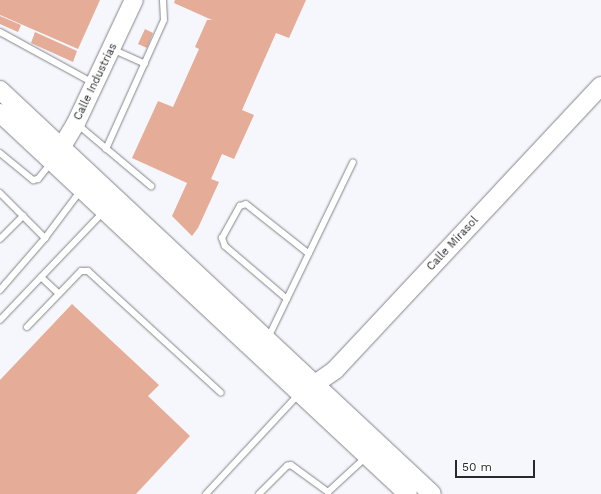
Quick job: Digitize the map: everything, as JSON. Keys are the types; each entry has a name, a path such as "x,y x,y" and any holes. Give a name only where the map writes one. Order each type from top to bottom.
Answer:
{"main road":[{"name":"Calle Industrias","path":"58,155 76,123 134,0"},
{"name":"Calle Mirasol","path":"299,394 335,370 601,86"},
{"path":"0,90 58,155 87,183 314,384 373,451 408,494"},
{"path":"0,113 58,155"},
{"path":"87,183 104,211 299,394 432,494"}],"lane":[{"path":"106,148 164,20 163,0"},
{"path":"0,32 95,84"},
{"path":"112,49 145,64"},
{"path":"76,123 151,186"},
{"path":"0,153 33,180 58,155"},
{"path":"267,341 353,162"},
{"path":"0,290 45,238 87,183"},
{"path":"0,193 45,238"},
{"path":"287,299 225,246 222,238 240,206 246,204 309,254"},
{"path":"0,320 104,211"},
{"path":"0,240 22,216"},
{"path":"26,327 81,271 88,271 221,393"},
{"path":"41,277 58,293"},
{"path":"206,494 299,394"},
{"path":"259,494 287,466 291,465 328,492 373,451"}],"building":[{"path":"0,0 100,0 78,49 0,15"},
{"path":"175,0 306,0 289,38 276,33 242,110 254,115 234,159 222,154 211,179 219,182 198,228 192,236 172,216 187,183 132,158 158,101 173,107 199,49 195,47 207,20 212,20 174,3"},
{"path":"0,16 21,25 18,32 0,24"},
{"path":"145,29 153,33 147,48 138,44"},
{"path":"35,32 77,51 73,62 31,43"},
{"path":"72,304 159,385 148,396 190,436 136,494 0,494 0,380"}]}
